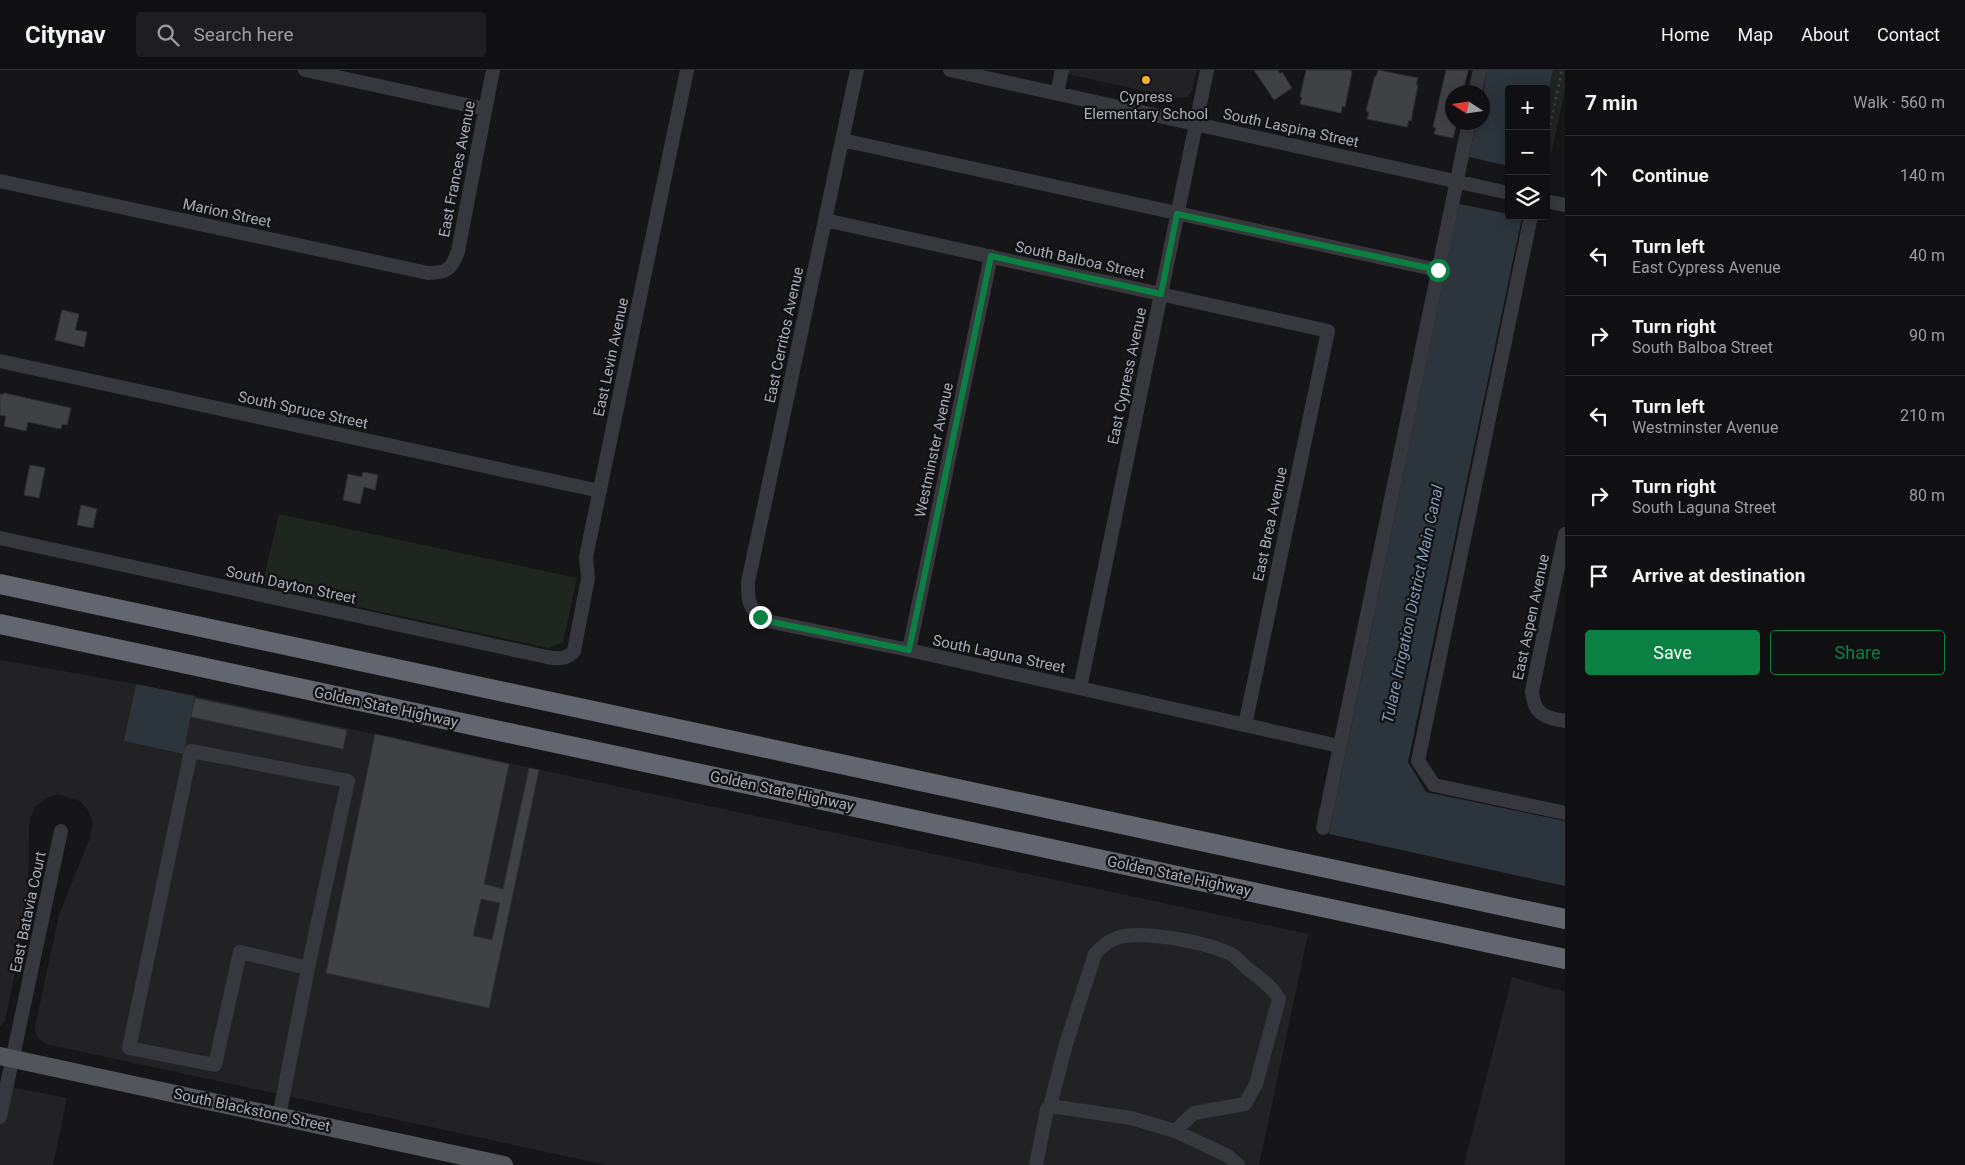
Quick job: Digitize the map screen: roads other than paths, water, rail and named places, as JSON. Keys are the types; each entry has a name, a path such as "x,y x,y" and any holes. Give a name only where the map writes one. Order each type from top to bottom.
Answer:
{"highway":[{"path":"0,584 1565,919"},
{"name":"Golden State Highway","path":"0,624 1565,959"}],"main road":[{"name":"South Blackstone Street","path":"7,1057 279,1117 460,1160 504,1165"}],"street":[{"path":"305,70 485,109"},
{"name":"East Frances Avenue","path":"446,271 454,263 458,251 493,70"},
{"name":"East Levin Avenue","path":"574,651 588,578 586,557 687,70"},
{"name":"East Cerritos Avenue","path":"751,608 747,597 748,582 857,70"},
{"name":"South Laspina Street","path":"950,70 1505,192"},
{"path":"1057,93 1062,70"},
{"name":"East Cypress Avenue","path":"1080,688 1207,70"},
{"path":"1477,85 1480,70"},
{"path":"1323,828 1467,130"},
{"path":"842,140 1438,270"},
{"name":"Marion Street","path":"0,181 428,273 446,271"},
{"path":"1550,202 1565,205"},
{"name":"South Balboa Street","path":"825,220 1328,331"},
{"path":"1530,220 1418,761 1434,786 1565,814"},
{"name":"Westminster Avenue","path":"909,650 991,256"},
{"name":"East Brea Avenue","path":"1244,725 1328,331"},
{"name":"South Spruce Street","path":"0,361 600,491"},
{"name":"East Aspen Avenue","path":"1565,534 1532,691 1534,707 1549,718 1565,721"},
{"name":"South Dayton Street","path":"0,538 547,657 564,658 570,656 574,651"},
{"name":"South Laguna Street","path":"751,608 760,617 772,622 909,650 1339,746"},
{"path":"279,1117 308,968 348,781 191,751 129,1048 215,1065 240,952 308,968"},
{"name":"East Batavia Court","path":"0,1117 7,1057 62,831"},
{"path":"1036,1165 1047,1109 1050,1106 1066,1044 1095,954 1103,946 1118,937 1151,935 1207,945 1234,955 1248,970 1272,987 1278,998 1256,1084 1245,1104 1194,1113 1175,1131"},
{"path":"1050,1106 1132,1118 1175,1131 1228,1156 1238,1165"}],"water":[{"path":"1487,70 1553,70 1550,85 1505,85 1505,165 1469,157 1475,130 1490,130 1490,85 1484,85"},
{"name":"Tulare Irrigation District Main Canal","path":"1459,204 1505,213 1505,220 1521,220 1408,762 1426,792 1565,821 1565,886 1329,834"},
{"path":"136,684 195,696 183,754 124,741"}],"place":[{"name":"Cypress Elementary School","path":"1146,80"}]}
